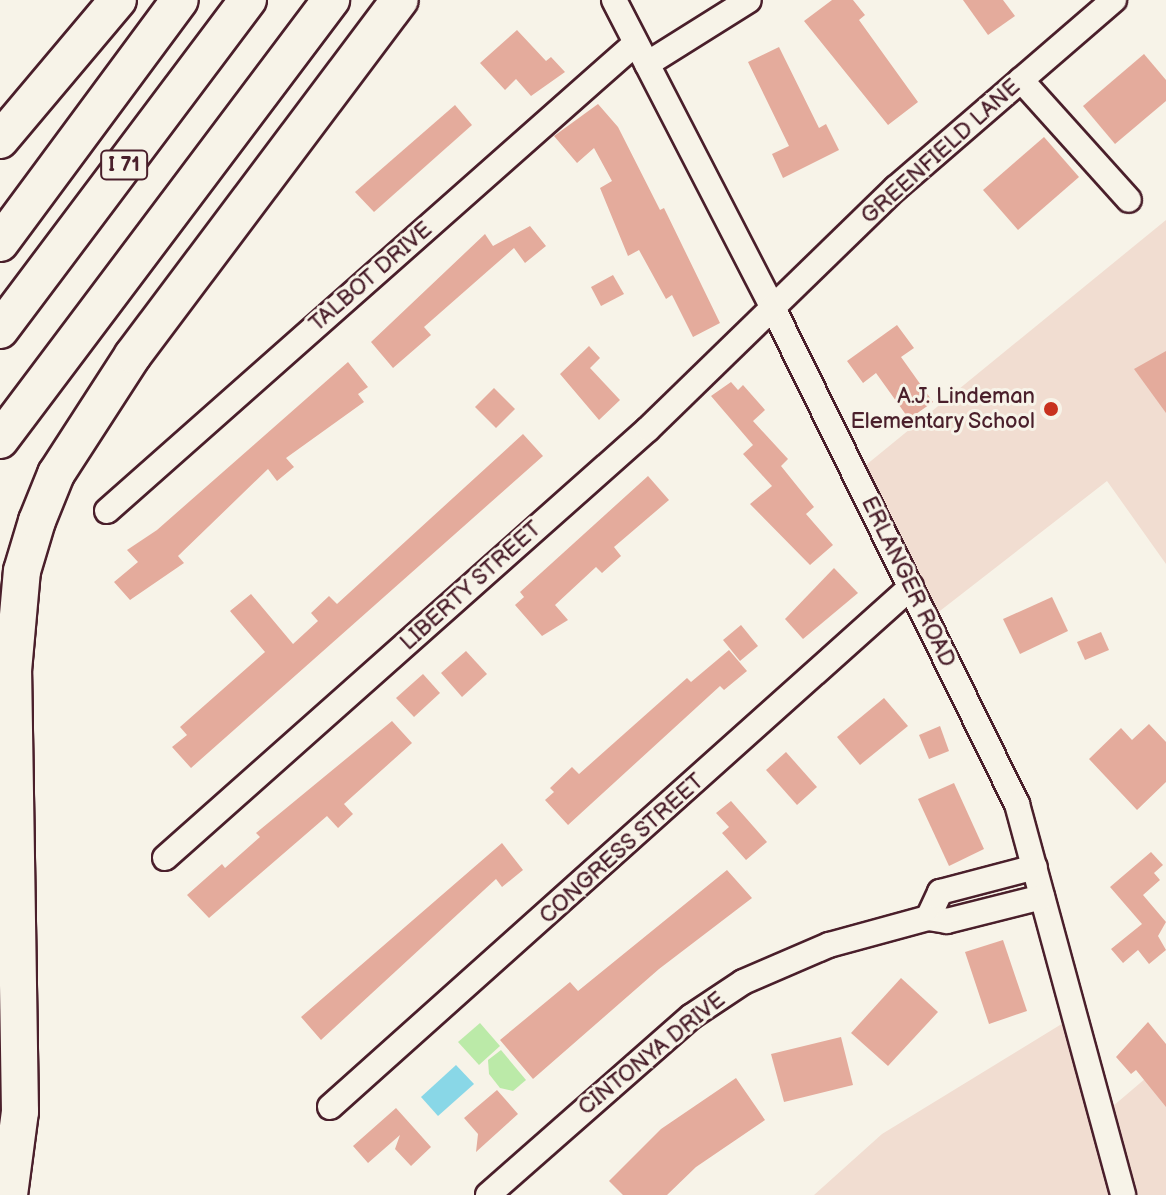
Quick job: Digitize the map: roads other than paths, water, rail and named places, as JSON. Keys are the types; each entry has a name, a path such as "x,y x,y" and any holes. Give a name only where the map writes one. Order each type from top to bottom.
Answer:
{"highway":[{"path":"0,140 118,0"},
{"path":"0,243 180,0"},
{"name":"I 71","path":"0,330 248,0"},
{"path":"0,440 331,0"},
{"path":"9,1195 20,1112 13,671 20,585 37,521 56,474 133,355 400,0"}],"street":[{"name":"ERLANGER ROAD","path":"614,0 774,310 1017,804 1123,1195"},
{"name":"TALBOT DRIVE","path":"107,511 641,54 749,0"},
{"name":"GREENFIELD LANE","path":"774,310 896,188 1114,0"},
{"path":"1021,80 1129,200"},
{"name":"LIBERTY STREET","path":"165,858 774,310"},
{"name":"CONGRESS STREET","path":"330,1107 911,587"},
{"path":"928,918 940,892 1035,867"},
{"name":"CINTONYA DRIVE","path":"488,1195 721,995 789,959 928,918 947,921 1042,897"}],"water":[{"path":"456,1065 474,1084 438,1116 421,1097"}],"place":[{"name":"A.J. Lindeman Elementary School","path":"1051,409"}]}
